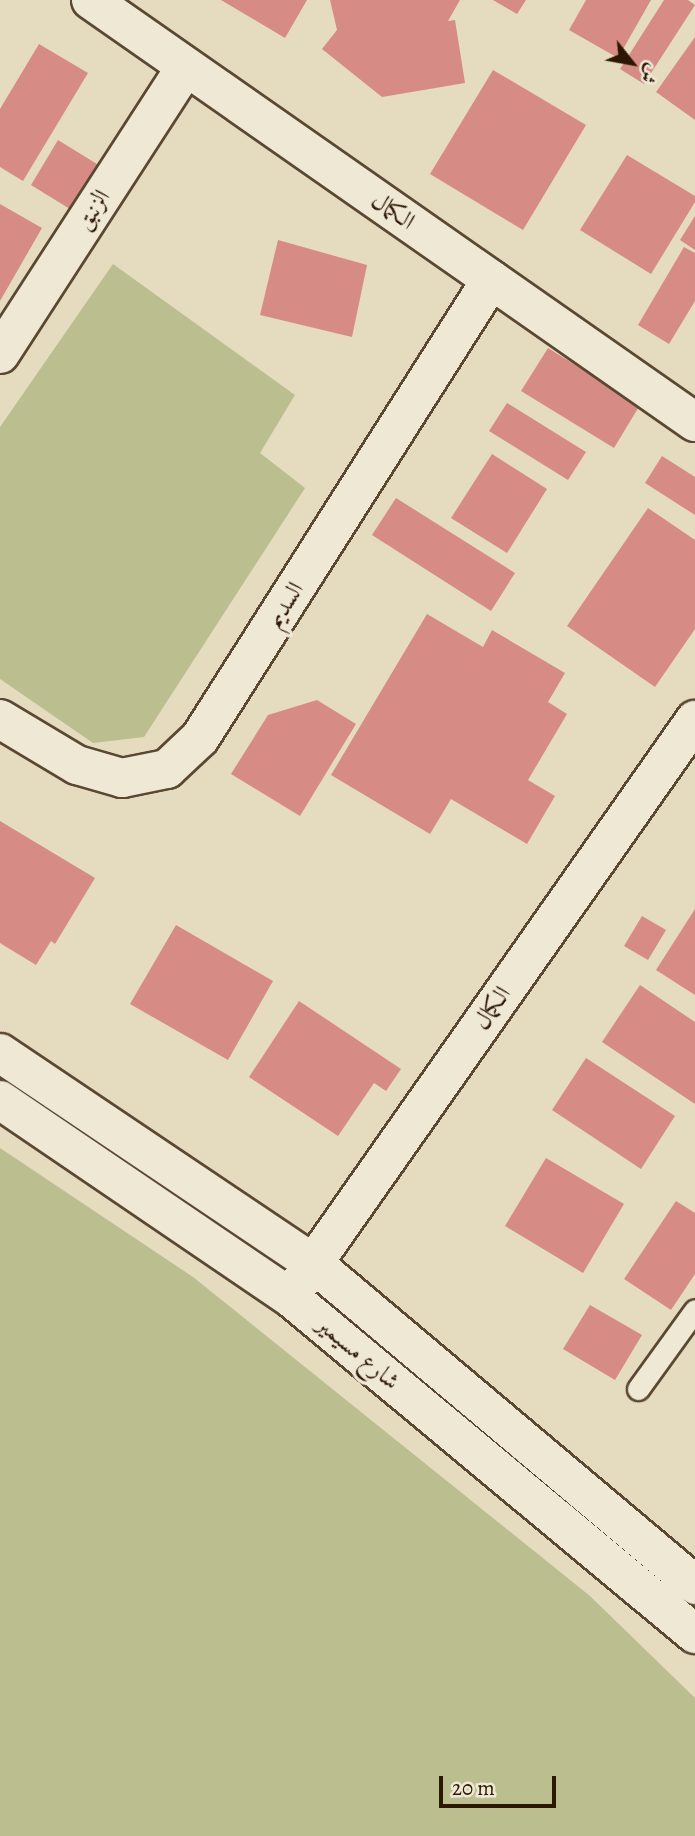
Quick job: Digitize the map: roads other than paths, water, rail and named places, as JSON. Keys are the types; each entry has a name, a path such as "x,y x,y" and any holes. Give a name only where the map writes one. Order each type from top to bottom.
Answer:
{"street":[{"name":"الكمال","path":"90,0 695,422"},
{"name":"الزنبق","path":"0,354 186,67"},
{"name":"السديم","path":"0,719 77,765 122,778 167,769 200,738 491,280"},
{"name":"الكمال","path":"290,1297 695,720"},
{"name":"شارع مسيمير","path":"0,1053 313,1263 695,1585"},
{"name":"شارع مسيمير","path":"0,1100 290,1297 695,1634"}],"lane":[{"path":"638,1390 695,1310"}]}
